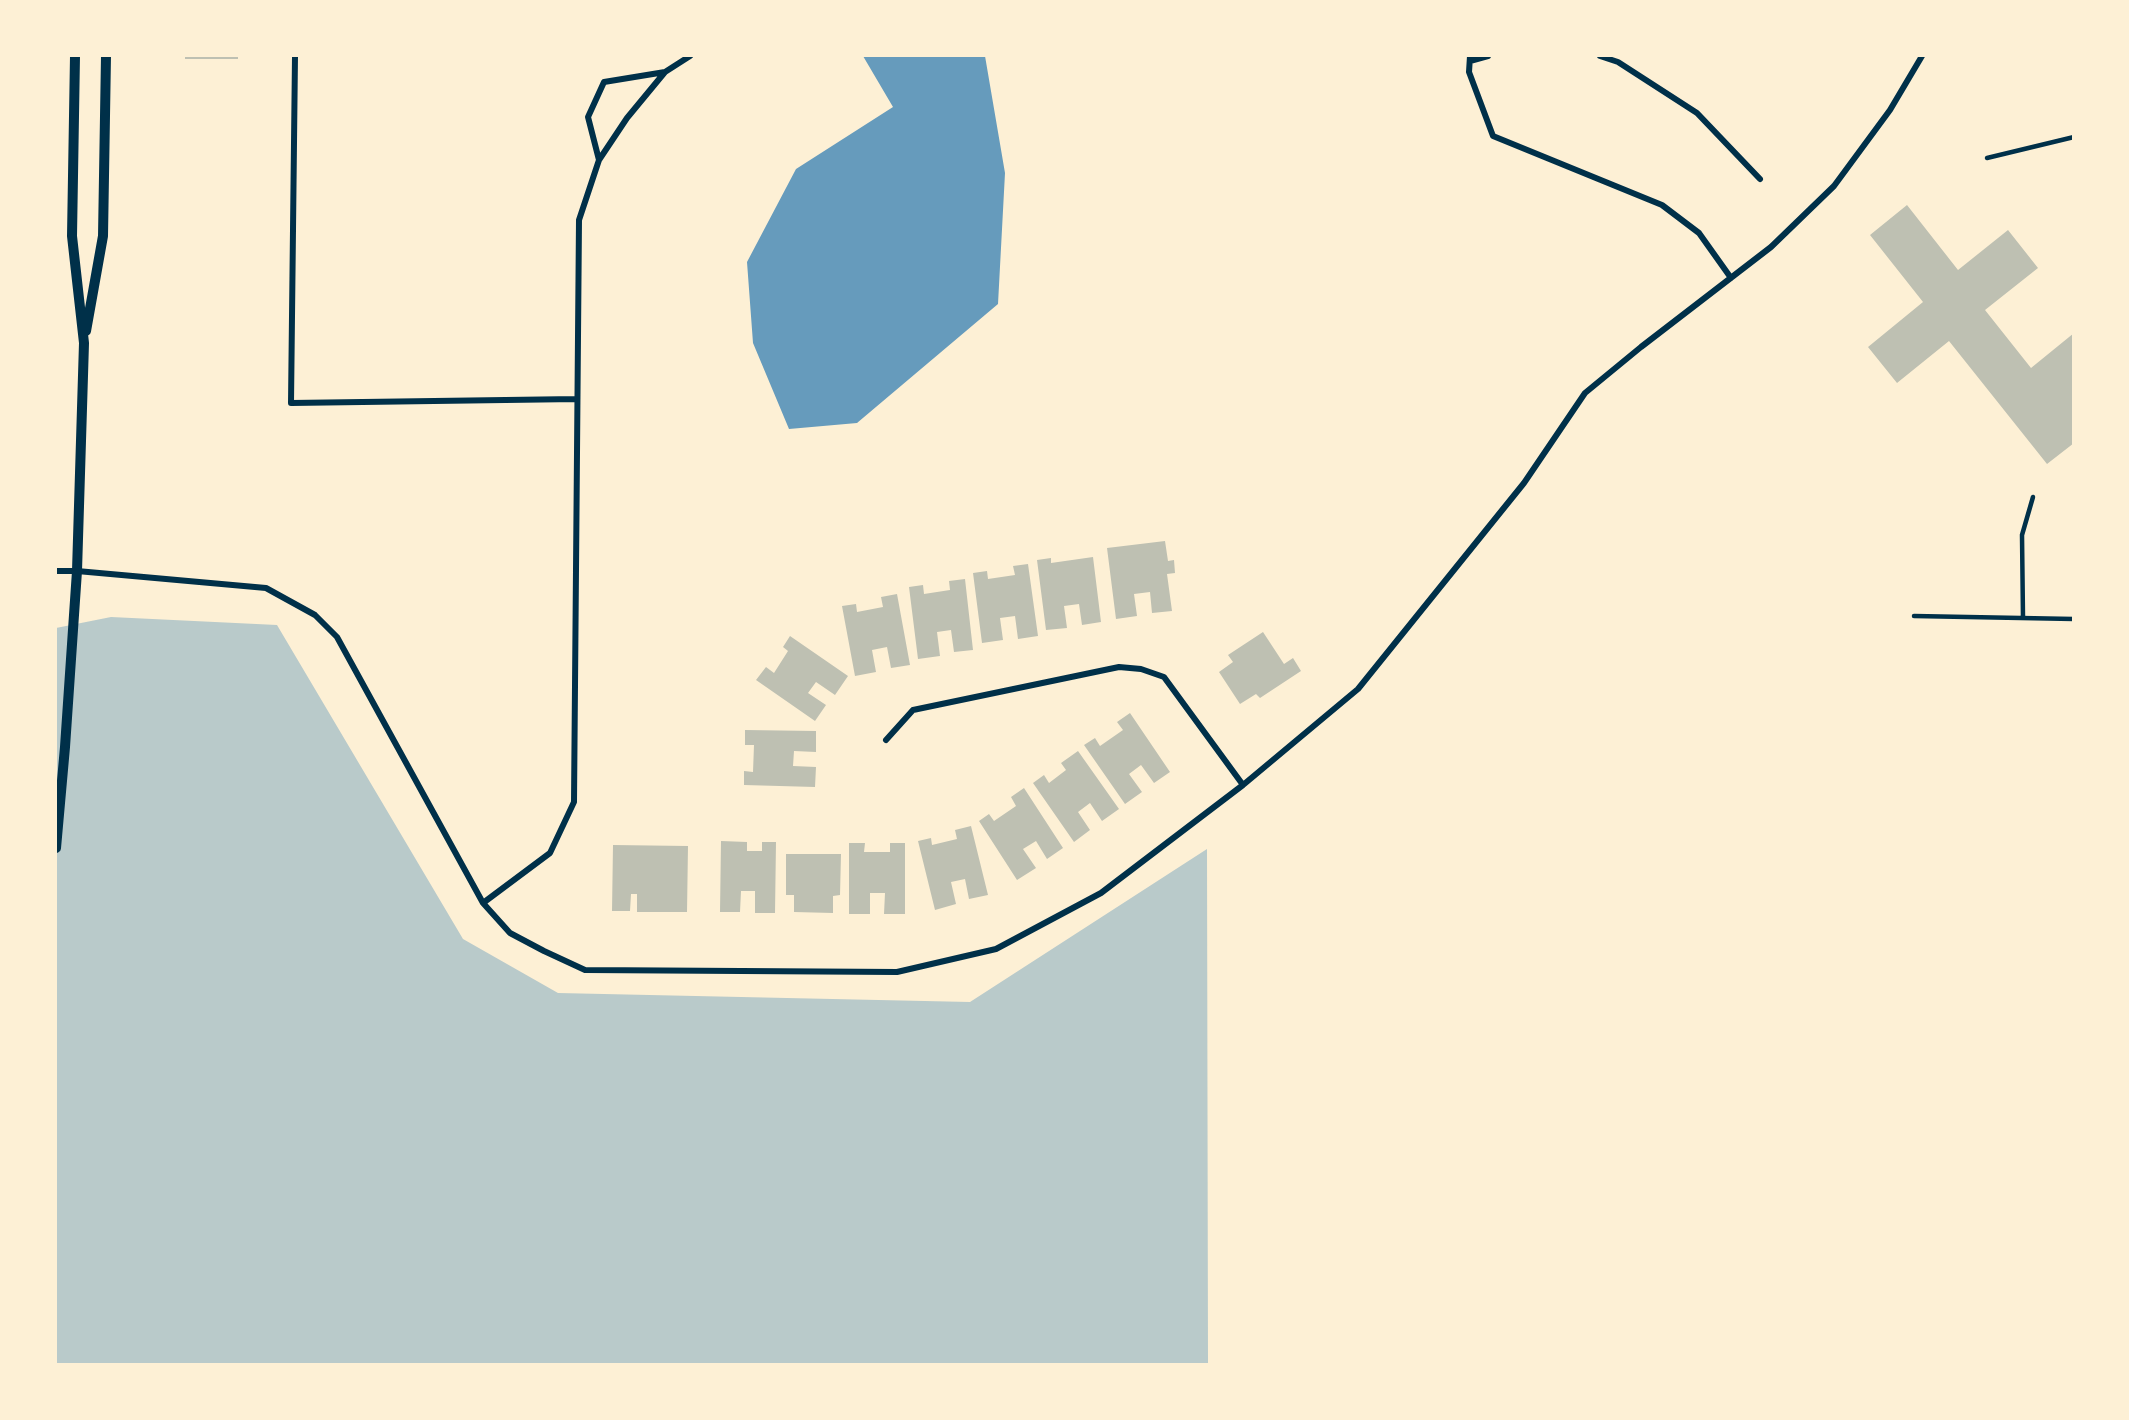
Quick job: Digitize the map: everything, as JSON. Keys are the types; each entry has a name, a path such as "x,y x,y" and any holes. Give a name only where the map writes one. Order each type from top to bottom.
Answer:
{"street":[{"path":"56,848 77,571 84,344 72,236 75,56"},
{"path":"84,344 103,236 106,56"},
{"path":"295,56 291,403 578,399"},
{"path":"483,903 550,853 574,802 579,220 600,159 627,118 665,72 690,56"},
{"path":"1488,56 1470,58 1470,72 1493,136 1662,205 1699,233 1731,278"},
{"path":"1600,56 1618,62 1697,113 1760,179"},
{"path":"56,571 266,588 315,615 337,637 483,903 510,933 585,970 897,972 996,948 1101,893 1244,785 1358,689 1524,483 1585,393 1771,247 1834,186 1890,110 1922,56"},
{"path":"600,159 588,117 604,82 665,72"},
{"path":"886,740 913,710 1119,667 1141,669 1164,677 1244,785"}],"lane":[{"path":"1988,158 2073,137"},
{"path":"2023,618 2022,535 2033,496"},
{"path":"1914,616 2073,619"}],"shaded area":[{"path":"111,617 277,625 463,939 558,993 970,1002 1207,849 1208,1364 56,1364 56,628"}],"water":[{"path":"863,56 985,56 1005,173 998,304 857,423 789,429 753,343 747,262 796,169 893,107"}],"building":[{"path":"185,56 238,56 238,59 185,59"},
{"path":"1907,205 1958,270 2008,230 2038,268 1985,310 2031,368 2074,333 2074,443 2047,464 1949,341 1897,383 1868,347 1923,302 1870,235"},
{"path":"1165,541 1168,561 1174,560 1175,573 1167,574 1172,611 1152,613 1150,592 1134,594 1137,616 1116,619 1107,548"},
{"path":"1093,557 1101,622 1082,625 1079,604 1064,606 1067,628 1046,630 1037,560 1051,558 1051,563"},
{"path":"1028,564 1038,636 1018,639 1015,616 1000,618 1003,640 982,643 973,573 987,571 988,579 1015,575 1013,566"},
{"path":"965,579 973,650 954,652 951,630 937,632 940,656 918,659 909,587 923,585 924,594 950,590 949,581"},
{"path":"897,594 910,665 891,668 887,647 872,650 876,672 855,676 842,606 856,604 857,612 883,607 881,597"},
{"path":"1263,632 1284,664 1293,658 1301,671 1260,698 1256,694 1240,704 1219,672 1233,662 1228,655"},
{"path":"790,636 848,676 835,695 816,682 808,693 826,705 815,721 756,680 766,667 774,673 788,651 783,647"},
{"path":"1130,713 1170,772 1154,783 1141,765 1129,774 1142,792 1125,804 1084,745 1095,738 1100,746 1123,730 1117,722"},
{"path":"745,730 816,731 816,752 794,751 793,766 816,767 815,787 744,785 744,771 753,772 754,745 745,745"},
{"path":"1078,751 1119,809 1102,821 1090,803 1078,812 1090,830 1074,842 1033,783 1044,775 1049,783 1066,770 1061,763"},
{"path":"1024,788 1063,848 1047,859 1036,841 1023,849 1036,868 1017,880 979,821 989,814 994,821 1016,806 1011,797"},
{"path":"971,826 988,895 969,899 965,879 951,882 956,904 935,910 918,841 931,838 932,845 957,839 955,830"},
{"path":"721,841 747,842 747,851 762,851 762,842 776,842 775,913 755,913 755,891 741,891 740,912 720,912"},
{"path":"849,843 865,843 864,852 890,852 890,843 905,843 905,914 884,914 885,893 870,893 870,914 849,914"},
{"path":"613,845 688,846 687,912 637,912 637,894 631,894 630,911 612,911"},
{"path":"786,854 841,854 840,895 833,896 833,913 794,912 794,895 786,895"}]}
